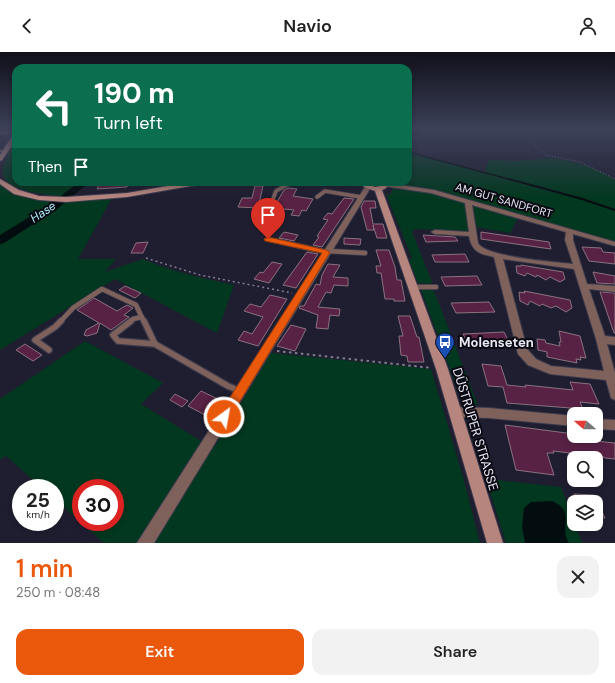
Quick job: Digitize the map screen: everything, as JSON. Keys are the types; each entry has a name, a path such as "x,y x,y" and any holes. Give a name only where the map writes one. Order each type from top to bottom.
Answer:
{"street":[{"path":"0,181 6,187 32,196 68,200 112,198 180,186"},
{"path":"145,543 368,186"},
{"name":"DÜSTRUPER STRASSE","path":"369,186 411,287 442,369 495,543"},
{"path":"374,186 383,188 383,186"},
{"name":"AM GUT SANDFORT","path":"406,186 421,188 468,201 615,244"},
{"path":"468,201 476,247 483,252 498,256 578,267"},
{"path":"570,231 569,240 601,340 615,395"},
{"path":"435,232 473,234"},
{"path":"498,256 522,352 532,362 550,370 610,376"},
{"path":"584,286 615,289"},
{"path":"601,340 615,341"},
{"path":"456,412 489,413 567,420"},
{"path":"603,424 615,425"}],"lane":[{"path":"273,199 276,191 285,186"},
{"path":"317,197 325,191 361,198"},
{"path":"268,239 327,251 365,253"},
{"path":"411,287 436,287"},
{"path":"49,350 35,340 55,327 73,308 102,288 136,305 155,344"},
{"path":"142,317 133,320 113,335 118,341 155,344 228,386 240,391"}],"path":[{"path":"544,153 546,155 580,162 615,179"},
{"path":"146,258 166,266 207,277 300,295"},
{"path":"266,350 442,369"}],"green space":[{"path":"9,153 12,153 12,185 6,180 3,174 4,165"},
{"path":"412,153 581,199 615,211 615,244 519,216 510,233 476,227 468,231 415,229 412,232 432,282 430,284 418,283 409,260 412,258 386,194 390,195 393,188 401,188 402,186 412,186"},
{"path":"552,158 585,165 615,180 615,209 583,198 485,172 489,160 516,161"},
{"path":"0,181 15,191 50,199 112,198 78,259 116,259 105,272 143,259 176,271 234,285 217,333 115,279 0,350"},
{"path":"14,186 74,186 62,196 20,189"},
{"path":"430,289 434,291 478,405 466,401 458,391 421,290"},
{"path":"85,341 163,383 141,404 201,441 215,446 271,353 431,369 464,480 480,543 104,543 91,531 124,531 124,479 72,479 72,514 64,507 64,479 32,479 6,456 0,460 0,399"},
{"path":"486,479 561,487 567,503 567,531 578,531 582,543 506,543"}],"shaded area":[{"path":"552,501 564,510 566,520 565,531 569,543 525,543 522,527 524,508 531,502"}],"building":[{"path":"98,186 127,186 127,187 97,189"},
{"path":"255,186 263,186 258,208 238,207 242,198 252,198"},
{"path":"288,188 297,189 293,196 313,199 306,211 302,210 299,216 291,215 294,210 273,208 263,209 266,202 275,203 274,207 284,190"},
{"path":"344,198 354,199 322,247 313,245 319,237 317,236 328,220 323,219 328,213 332,214"},
{"path":"364,201 375,201 376,208 370,208 373,224 383,224 387,238 377,238 373,225 374,230 367,230 361,207"},
{"path":"284,232 298,235 294,241 279,238"},
{"path":"481,232 549,242 551,249 481,239"},
{"path":"423,235 455,237 458,241 426,242"},
{"path":"344,238 361,239 360,245 344,244"},
{"path":"148,242 143,253 131,253 136,243"},
{"path":"582,247 601,248 603,252 615,253 615,264 589,261"},
{"path":"376,250 389,250 395,267 397,280 401,280 405,301 385,299 381,273 377,273 376,266 381,266"},
{"path":"307,252 318,254 296,288 283,285"},
{"path":"465,254 469,262 435,262 432,255"},
{"path":"272,262 282,264 269,283 254,279 260,272 263,273"},
{"path":"328,264 340,265 333,277 348,278 348,286 334,285 331,293 326,292 318,307 340,309 339,316 330,315 328,329 316,328 318,315 299,308 300,306 304,306 316,284 320,285 322,275"},
{"path":"521,265 563,272 565,279 560,282 550,277 546,280 537,275 536,277 527,273 525,276 517,273 516,266"},
{"path":"593,272 615,276 615,284 597,283"},
{"path":"477,276 482,285 445,286 441,277"},
{"path":"125,286 141,293 135,298 119,290"},
{"path":"524,291 570,300 572,308 566,312 556,306 551,308 542,304 540,306 530,301 528,305 520,301 519,292 525,293"},
{"path":"600,292 615,293 615,333 614,333"},
{"path":"270,295 287,299 258,346 238,340 244,331 252,334 263,317 244,311 250,304 261,307"},
{"path":"94,298 117,311 127,305 133,308 124,315 129,317 111,330 100,323 97,333 87,336 84,335 86,330 99,323 77,310"},
{"path":"489,302 495,312 456,313 451,303"},
{"path":"398,316 410,316 417,337 419,337 424,362 408,362 407,356 401,355 399,336 403,336"},
{"path":"291,325 306,329 295,351 277,346"},
{"path":"559,331 580,336 586,358 580,357 581,360 576,359 577,363 547,357 547,352 538,350 537,339 545,340 546,343 560,346 559,342 561,342"},
{"path":"504,332 510,344 468,346 463,334"},
{"path":"25,344 42,355 33,361 16,350"},
{"path":"482,364 501,366 507,385 526,387 525,385 573,390 570,382 590,384 599,404 580,402 582,407 567,408 507,403 503,387 488,386"},
{"path":"201,391 218,399 205,415 188,406"},
{"path":"175,394 188,401 182,407 170,400"},
{"path":"505,425 567,433 567,443 615,443 615,459 603,457 603,451 567,451 567,453 553,451 554,453 547,453 554,475 516,470"}],"waterway":[{"path":"412,153 512,180"},
{"path":"509,179 582,199 615,210"},
{"name":"Hase","path":"0,240 53,207 80,186"}],"place":[{"name":"Molenseten","path":"445,359"}],"route":[{"path":"224,417 326,252 268,239"}]}
